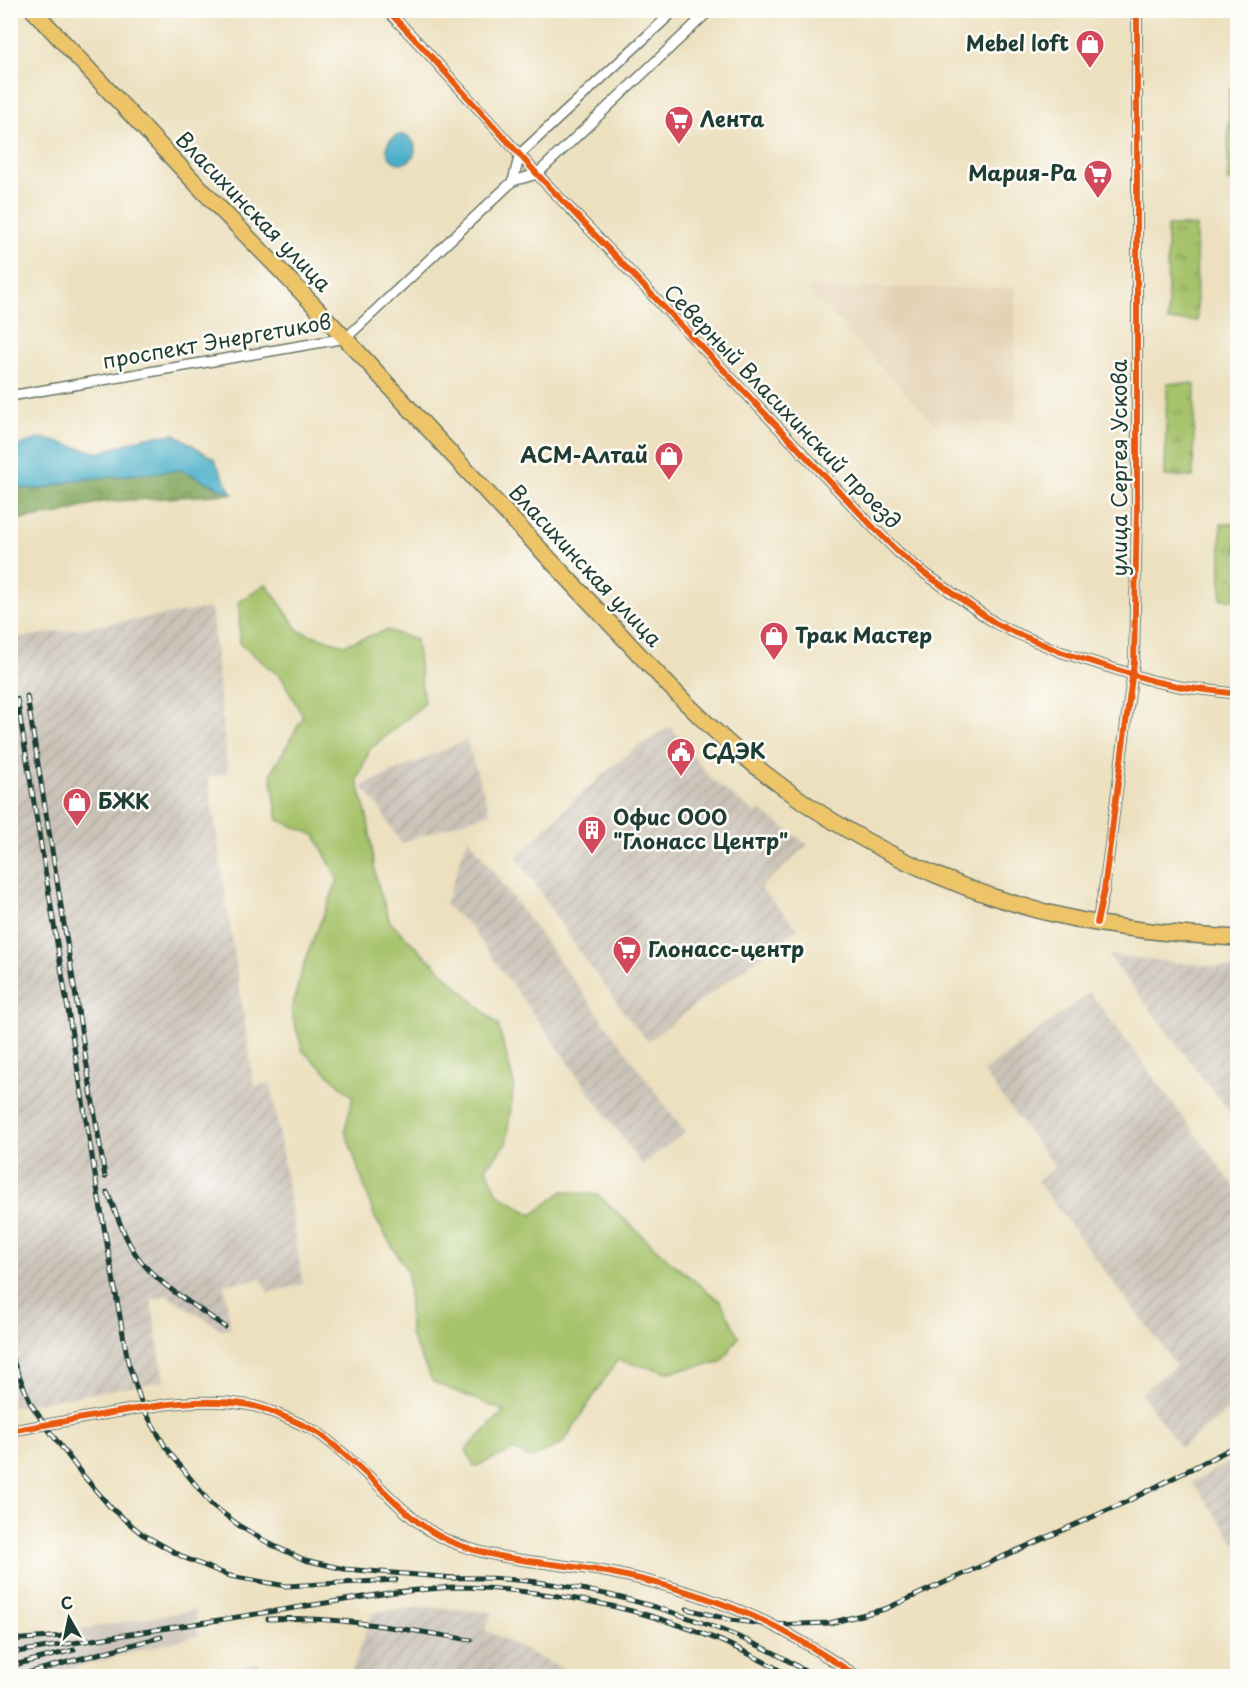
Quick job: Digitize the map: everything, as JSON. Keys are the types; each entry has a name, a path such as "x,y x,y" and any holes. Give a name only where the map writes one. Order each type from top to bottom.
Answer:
{"highway":[{"name":"Власихинская улица","path":"33,10 346,338 463,468 667,684 712,729 761,771 860,837 911,864 955,883 1028,908 1097,923 1186,936 1238,938"}],"street":[{"name":"Северный Власихинский проезд","path":"387,10 537,174 898,552 995,622 1061,652 1153,681 1238,694"},
{"path":"513,182 520,154 675,10"},
{"path":"513,182 537,174 710,10"},
{"name":"улица Сергея Ускова","path":"1097,923 1104,890 1132,675 1137,509 1137,10"},
{"name":"проспект Энергетиков","path":"10,396 346,338 513,182"},
{"path":"10,1431 172,1403 220,1402 251,1405 320,1434 401,1508 449,1541 502,1556 609,1572 692,1593 772,1625 857,1677"}],"shaded area":[{"path":"807,288 1015,288 1015,423 934,423"},
{"path":"211,608 228,773 208,777 254,1086 271,1084 303,1284 268,1293 262,1279 224,1284 231,1329 222,1330 167,1295 151,1300 164,1381 11,1407 11,639"},
{"path":"671,727 711,779 756,814 760,810 808,845 760,888 798,928 648,1041 578,950 517,857 571,802 638,746"},
{"path":"466,740 490,812 401,843 380,809 362,786"},
{"path":"468,837 685,1132 642,1165 469,925 445,905"},
{"path":"1108,955 1237,969 1237,1122"},
{"path":"1090,992 1237,1190 1237,1403 1181,1448 1141,1394 1176,1365 1037,1181 1055,1167 983,1072"},
{"path":"1237,1458 1237,1545 1192,1482"},
{"path":"427,1607 493,1612 485,1630 577,1676 350,1676 373,1612"},
{"path":"195,1610 199,1635 42,1676 11,1676 11,1641"},
{"path":"257,1662 267,1676 211,1676"}],"green space":[{"path":"1229,88 1237,88 1237,181 1228,181"},
{"path":"1167,226 1196,226 1197,321 1168,321"},
{"path":"1167,383 1195,384 1193,477 1165,476"},
{"path":"182,470 232,494 100,502 59,514 21,519 11,515 11,488 42,489 75,480"},
{"path":"1221,524 1237,524 1237,599 1221,599"},
{"path":"266,584 299,631 344,645 387,630 416,640 424,704 370,749 357,780 368,820 376,879 390,922 498,1025 514,1084 506,1144 486,1167 498,1194 532,1215 563,1191 598,1195 671,1262 721,1302 739,1337 721,1362 668,1372 617,1360 563,1443 531,1458 513,1450 474,1467 466,1450 504,1411 433,1382 410,1335 408,1272 375,1218 345,1130 353,1097 303,1051 291,1011 306,957 338,880 315,835 278,820 271,773 303,717 282,678 240,644 239,602"}],"water":[{"path":"401,135 411,139 415,149 411,159 401,163 391,159 387,149 391,139"},
{"path":"175,434 214,459 232,494 182,470 75,480 42,489 11,488 11,448 42,438 99,453 146,437"}],"railway":[{"path":"27,696 105,1177"},
{"path":"17,699 128,1362 143,1408 166,1448 211,1504 241,1527 272,1545 305,1560 344,1569 455,1578"},
{"path":"107,1192 130,1244 140,1260 169,1288 225,1327"},
{"path":"10,1352 31,1404 45,1425 112,1509 142,1534 185,1558 230,1576 241,1578 286,1586 396,1580"},
{"path":"687,1609 731,1620 772,1625 830,1623 885,1609 1126,1502 1238,1445"},
{"path":"447,1578 529,1581 610,1595 690,1618 729,1633 784,1658 813,1676"},
{"path":"10,1653 395,1592 472,1587 561,1597 629,1610 696,1631 728,1644 789,1676"},
{"path":"268,1619 345,1621 471,1640"},
{"path":"10,1640 64,1636"},
{"path":"16,1676 161,1637"},
{"path":"10,1666 74,1650"}],"cycle path":[{"path":"387,10 537,174 873,527 920,570 995,623 1061,652 1153,681 1238,694"},
{"path":"1097,923 1104,890 1134,662 1137,509 1137,10"},
{"path":"10,1431 180,1403 214,1402 256,1407 286,1417 321,1435 357,1465 410,1516 449,1541 488,1554 592,1569 653,1582 693,1594 732,1607 770,1624 857,1676"}],"place":[{"name":"Mebel loft","path":"1090,70"},
{"name":"Лента","path":"679,146"},
{"name":"Мария-Ра","path":"1098,200"},
{"name":"АСМ-Алтай","path":"669,482"},
{"name":"Трак Мастер","path":"774,662"},
{"name":"СДЭК","path":"681,778"},
{"name":"БЖК","path":"77,828"},
{"name":"Офис ООО \"Глонасс Центр\"","path":"592,856"},
{"name":"Глонасс-центр","path":"627,976"}]}
